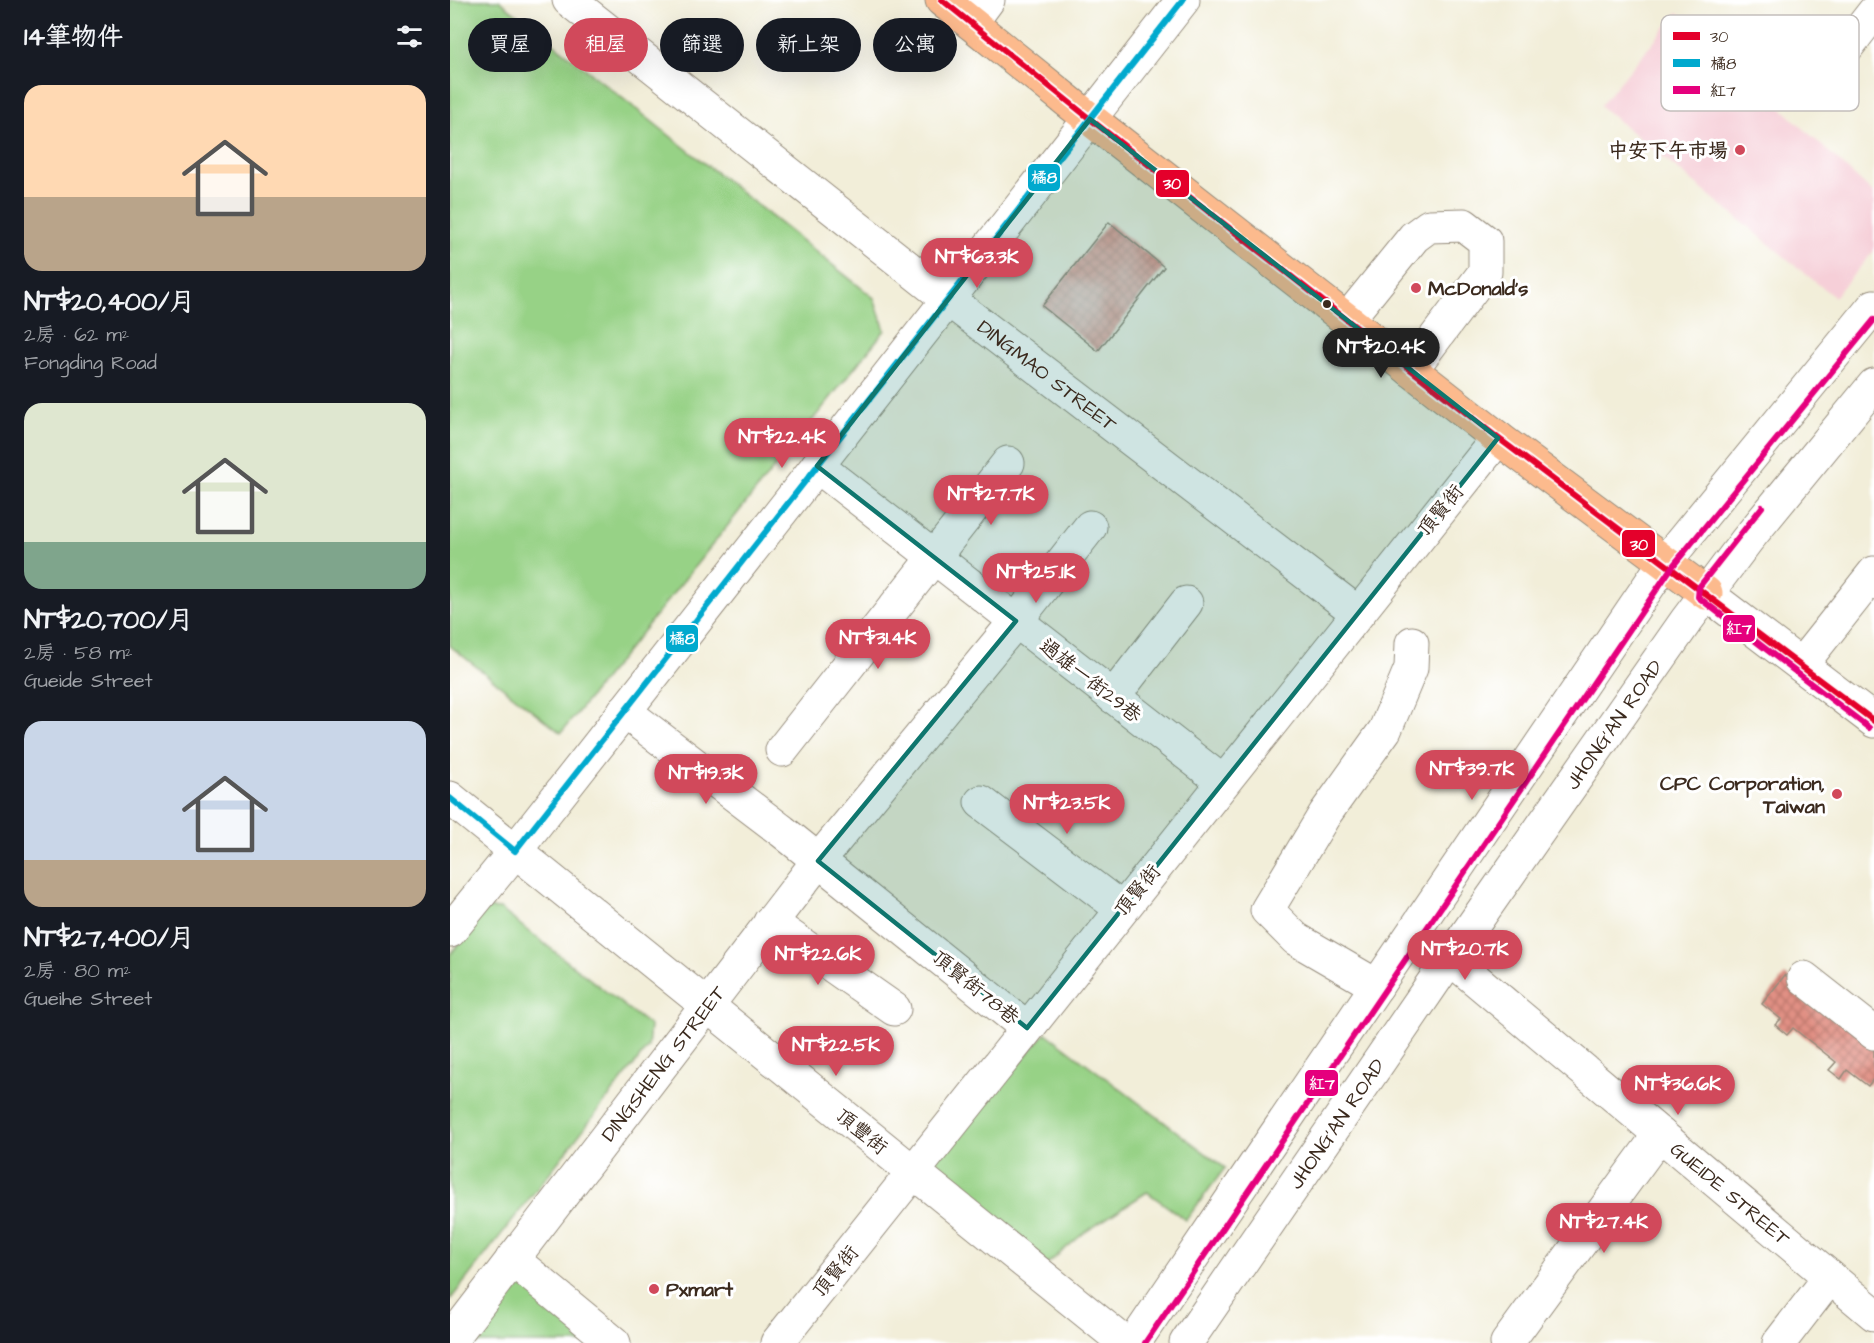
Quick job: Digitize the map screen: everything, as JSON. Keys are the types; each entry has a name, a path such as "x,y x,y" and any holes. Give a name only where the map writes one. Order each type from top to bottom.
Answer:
{"main road":[{"path":"942,0 980,11 1090,119 1498,438 1706,593"}],"street":[{"name":"DINGMAO STREET","path":"569,0 949,300 1358,613"},
{"path":"450,930 949,300 1183,0"},
{"path":"1859,31 1874,12"},
{"path":"1347,320 1414,237 1429,226 1464,225 1485,241 1485,272 1411,370"},
{"path":"1134,1343 1665,562 1874,306"},
{"name":"JHONG'AN ROAD","path":"1186,1343 1450,958 1706,593 1874,385"},
{"name":"頂賢街","path":"777,1343 1498,438"},
{"path":"782,750 1008,463"},
{"name":"過雄一街29巷","path":"817,466 1223,782"},
{"name":"DINGSHENG STREET","path":"450,1341 770,922 1090,527"},
{"path":"1801,665 1874,573"},
{"path":"1706,593 1874,721"},
{"path":"1113,697 1186,603"},
{"path":"1377,986 1296,939 1267,909 1325,814 1385,730 1411,668 1412,643"},
{"name":"頂賢街78巷","path":"624,711 818,861 1027,1028"},
{"name":"頂豐街","path":"450,798 1125,1343"},
{"path":"981,802 1122,909"},
{"path":"770,922 894,1009"},
{"name":"GUEIDE STREET","path":"1450,958 1874,1314"},
{"path":"1804,978 1874,1033"},
{"path":"1507,1343 1660,1134"},
{"path":"512,1259 614,1343"},
{"path":"1779,1343 1830,1277"}],"highlighted area":[{"path":"1090,119 1498,438 1027,1028 818,861 1016,621 817,466"}],"shaded area":[{"name":"中安下午市場","path":"1661,32 1661,111 1785,111 1874,194 1874,251 1834,297 1600,106"}],"green space":[{"path":"450,0 499,0 522,18 468,18 468,72 552,72 552,42 564,52 564,72 590,72 874,298 885,330 561,733 450,646"},
{"path":"487,908 500,909 650,1026 648,1047 450,1300 450,955"},
{"path":"1046,1033 1225,1168 1186,1220 1147,1192 1085,1232 1038,1272 921,1173"},
{"path":"514,1274 599,1343 462,1343"}],"building":[{"path":"1109,222 1164,267 1098,351 1042,306"},
{"path":"1785,975 1874,1044 1874,1078 1868,1086 1847,1070 1841,1079 1829,1070 1836,1062 1793,1028 1787,1035 1775,1025 1781,1019 1762,1004"}],"transit line":[{"name":"30","path":"942,0 1090,119 1498,438 1874,721"},
{"name":"橘8","path":"515,851 1183,0"},
{"name":"紅7","path":"1145,1343 1672,567 1874,320"},
{"name":"紅7","path":"1762,507 1699,587 1698,597 1869,728"},
{"name":"橘8","path":"450,798 515,851"}],"place":[{"name":"中安下午市場","path":"1740,150"},
{"name":"McDonald's","path":"1416,288"},
{"name":"CPC Corporation, Taiwan","path":"1837,794"},
{"name":"Pxmart","path":"654,1289"}]}
